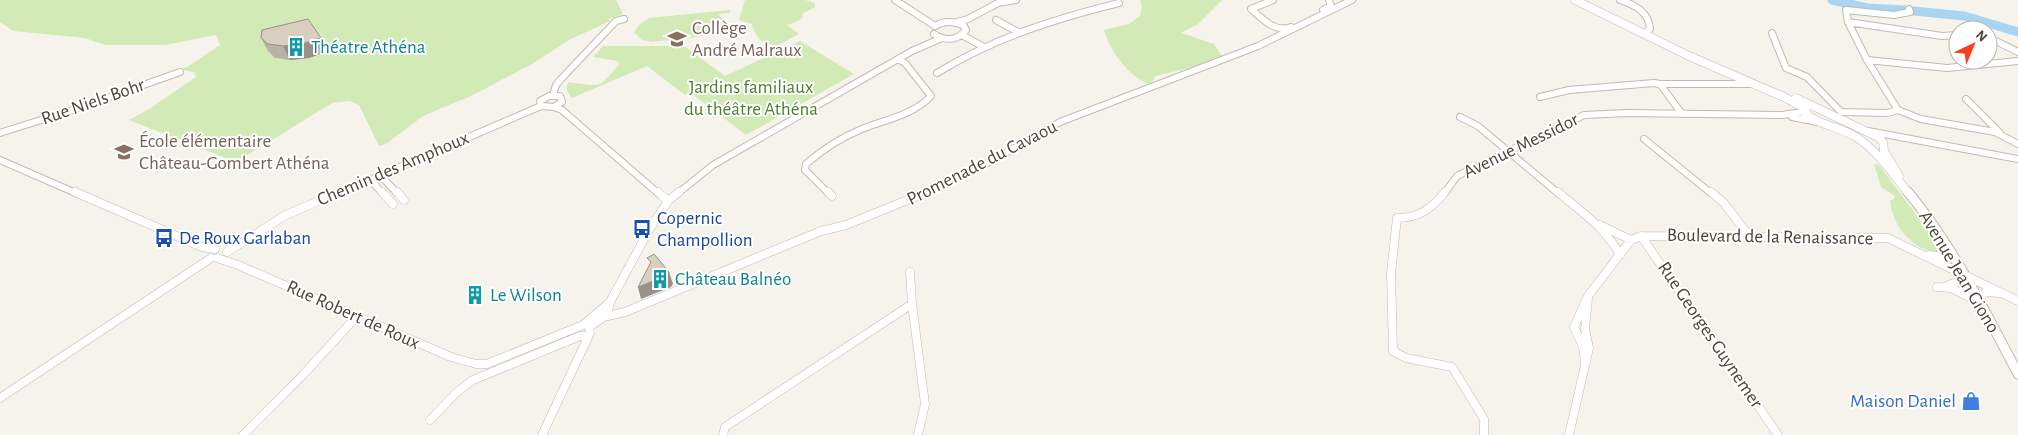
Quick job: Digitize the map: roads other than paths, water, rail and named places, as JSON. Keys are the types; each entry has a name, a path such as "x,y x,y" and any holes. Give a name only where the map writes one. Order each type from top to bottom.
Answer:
{"street":[{"path":"895,0 935,26"},
{"path":"919,14 942,22 957,22 968,19 998,3 1016,0"},
{"path":"1273,0 1251,9 1272,27 1286,29 1331,6 1330,0"},
{"name":"Promenade du Cavaou","path":"587,329 608,316 625,312 821,231 846,225 899,205 977,169 1060,122 1258,46 1352,0"},
{"name":"Avenue Jean Giono","path":"1575,0 1716,68 1784,97 1818,122 1837,127 1862,141 1913,197"},
{"path":"1620,0 1636,7 1648,17 1650,29 1643,34"},
{"path":"937,73 984,46 1018,32 1055,19 1119,3"},
{"path":"1898,110 1867,60 1848,22 1846,10 1881,14 1909,10"},
{"path":"553,95 556,85 561,79 616,21 624,19"},
{"path":"542,435 587,329 586,320 610,302 649,230 668,201 713,166 898,59 927,43 942,38 962,35 966,30 964,26 968,19"},
{"path":"996,20 1018,32"},
{"path":"927,43 934,34 935,26 942,22"},
{"path":"957,22 964,26"},
{"path":"1848,22 1948,36"},
{"path":"1772,33 1786,68 1807,77 1841,112 1887,113 1898,110 1921,119 1995,132 2018,144"},
{"path":"934,34 942,38"},
{"path":"962,35 984,46"},
{"path":"1998,42 2018,52"},
{"path":"832,196 805,170 806,164 855,132 904,113 926,101 930,96 905,63 898,59"},
{"path":"1867,60 1947,68 2018,61"},
{"name":"Avenue Jean Giono","path":"1716,68 1818,108 1874,135 1883,143 1884,151 1966,276 2018,374"},
{"name":"Rue Niels Bohr","path":"2,133 180,72"},
{"path":"1540,98 1568,90 1630,84 1753,84"},
{"path":"1660,84 1682,114"},
{"path":"554,107 560,104 563,99 560,96 553,95 540,100 541,106 562,110 668,201"},
{"path":"1966,99 2003,137"},
{"name":"Chemin des Amphoux","path":"226,251 284,216 541,106"},
{"path":"1805,111 1818,108"},
{"name":"Avenue Messidor","path":"1782,115 1805,111"},
{"name":"Avenue Messidor","path":"1484,435 1484,419 1452,367 1406,358 1392,351 1391,273 1397,218 1418,216 1426,212 1448,190 1457,176 1584,115 1613,112 1782,115 1818,122"},
{"path":"1460,117 1478,126 1590,219 1614,243 1620,255"},
{"path":"1863,130 2018,159"},
{"path":"1644,139 1724,203 1749,236"},
{"path":"1883,143 1904,140 1923,142"},
{"name":"Avenue Jean Giono","path":"1862,141 1883,143"},
{"path":"0,160 202,247 226,251"},
{"path":"380,175 404,200"},
{"path":"370,179 393,204"},
{"path":"1570,435 1589,348 1585,329 1588,296 1631,240 1590,219"},
{"name":"Boulevard de la Renaissance","path":"1631,240 1641,236 1882,238 1909,247"},
{"name":"Rue Georges Guynemer","path":"1641,236 1778,435"},
{"path":"202,247 212,257"},
{"path":"1909,247 1938,257 1952,253"},
{"path":"1909,247 2018,300"},
{"path":"212,257 215,249"},
{"path":"0,398 212,257 226,251"},
{"name":"Rue Robert de Roux","path":"226,251 238,265"},
{"name":"Rue Robert de Roux","path":"212,257 238,265 356,317 476,364 496,361 587,329"},
{"path":"910,272 912,304 926,404 918,435"},
{"path":"1966,276 1952,285 1937,287 1951,288 1980,303 1982,295 1986,292 2001,294 2018,300"},
{"path":"608,316 610,302"},
{"path":"723,435 724,427 912,304"},
{"path":"243,435 302,376 356,317"},
{"path":"430,420 457,392 473,380 580,336 587,329"}],"waterway":[{"path":"1832,0 1867,8 1905,10"},
{"path":"1914,11 1964,16 2018,32"}],"place":[{"name":"Collège André Malraux","path":"677,39"},
{"name":"Théatre Athéna","path":"296,47"},
{"name":"École élémentaire Château-Gombert Athéna","path":"124,152"},
{"name":"Copernic Champollion","path":"642,229"},
{"name":"De Roux Garlaban","path":"164,238"},
{"name":"Château Balnéo","path":"660,279"},
{"name":"Le Wilson","path":"475,295"},
{"name":"Maison Daniel","path":"1971,401"}],"park label":[{"name":"Jardins familiaux du théâtre Athéna","path":"751,98"}]}
